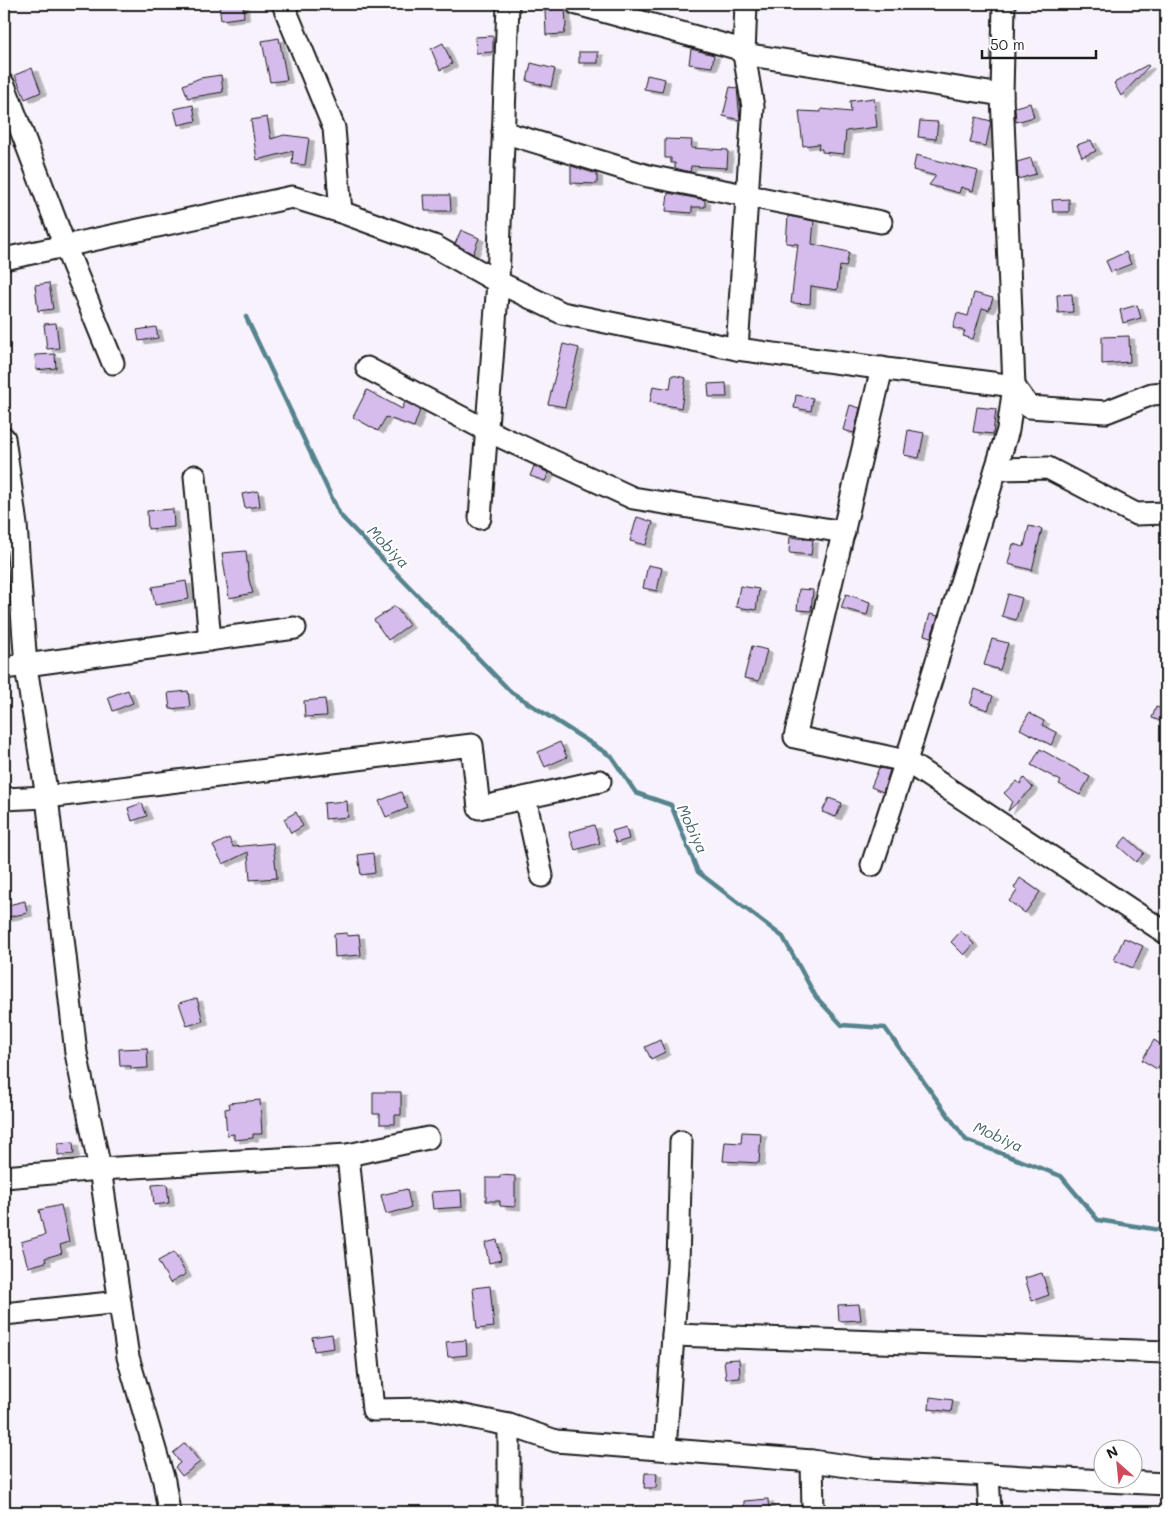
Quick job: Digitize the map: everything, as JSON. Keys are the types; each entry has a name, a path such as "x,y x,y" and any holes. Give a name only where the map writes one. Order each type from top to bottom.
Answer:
{"street":[{"path":"283,4 334,128 342,212"},
{"path":"480,518 498,282 508,4"},
{"path":"577,4 736,48 744,54 1002,95"},
{"path":"737,349 754,107 744,54 746,4"},
{"path":"872,865 1008,430 1014,386 1002,95 1004,4"},
{"path":"4,86 65,246 113,363"},
{"path":"503,132 648,176 747,194 881,222"},
{"path":"4,259 292,197 342,212 434,246 498,282 562,313 737,349 1014,386 1029,407 1106,412 1152,394 1166,393"},
{"path":"368,368 486,430 633,498 844,532"},
{"path":"882,368 795,737 906,761 1166,933"},
{"path":"4,438 10,526 26,666 47,797 76,1053 100,1169 128,1357 164,1481 169,1512"},
{"path":"996,470 1048,468 1136,514 1166,513"},
{"path":"195,476 210,640"},
{"path":"4,668 295,628"},
{"path":"4,800 47,797 472,745 479,808 600,781"},
{"path":"526,798 542,876"},
{"path":"4,1177 100,1169 348,1155 428,1138"},
{"path":"666,1449 678,1266 681,1142"},
{"path":"348,1155 373,1410 430,1409 509,1425 556,1441 812,1461 868,1469 1166,1484"},
{"path":"4,1314 120,1302"},
{"path":"673,1335 1166,1352"},
{"path":"509,1425 509,1512"},
{"path":"812,1461 813,1512"},
{"path":"988,1475 990,1512"}],"building":[{"path":"219,4 243,4 244,17 221,20"},
{"path":"565,8 566,25 564,34 546,35 545,10"},
{"path":"493,36 493,52 476,53 475,37"},
{"path":"279,38 287,80 270,82 262,41"},
{"path":"443,43 452,64 440,70 431,49"},
{"path":"691,49 714,55 712,67 689,64"},
{"path":"579,52 598,52 598,63 579,63"},
{"path":"531,63 555,69 551,87 527,81"},
{"path":"1147,65 1149,66 1121,96 1114,83"},
{"path":"32,68 41,92 25,99 15,75"},
{"path":"221,75 223,92 188,98 183,85 200,78"},
{"path":"647,75 665,79 662,92 644,89"},
{"path":"730,87 737,88 740,120 723,116"},
{"path":"874,98 877,127 846,131 844,154 822,152 822,149 818,149 819,144 803,146 799,111 821,112 821,109 851,112 850,101"},
{"path":"1030,103 1034,117 1016,122 1015,107"},
{"path":"193,105 196,121 178,125 174,109"},
{"path":"267,117 271,139 284,135 309,138 305,165 292,164 293,151 257,160 251,120"},
{"path":"976,117 991,121 986,146 970,143"},
{"path":"920,121 938,122 936,139 918,137"},
{"path":"665,139 692,140 691,148 728,150 727,168 691,166 690,172 675,168 675,163 671,163 671,158 665,158"},
{"path":"1091,140 1096,151 1082,157 1077,145"},
{"path":"916,155 978,171 973,191 961,187 959,193 929,185 936,176 913,170"},
{"path":"1031,158 1036,174 1018,179 1017,162"},
{"path":"571,166 597,174 597,184 571,183"},
{"path":"668,193 705,200 705,207 692,207 692,213 666,211"},
{"path":"424,195 450,195 451,211 425,211"},
{"path":"1069,199 1069,212 1053,212 1052,200"},
{"path":"788,216 814,221 812,244 849,252 846,267 840,266 837,290 811,286 810,304 791,303 798,244 786,243"},
{"path":"461,230 479,238 473,254 455,244"},
{"path":"1126,252 1131,264 1111,272 1106,261"},
{"path":"49,283 53,309 38,311 35,285"},
{"path":"974,293 993,298 989,310 982,308 973,339 963,336 965,331 953,328 957,313 968,316"},
{"path":"1072,294 1073,312 1058,313 1057,295"},
{"path":"1137,305 1141,318 1123,323 1120,310"},
{"path":"56,323 59,348 47,349 44,324"},
{"path":"156,327 158,338 139,341 137,330"},
{"path":"1129,336 1130,362 1102,364 1102,337"},
{"path":"563,344 579,348 565,407 548,404"},
{"path":"55,354 56,368 36,370 35,355"},
{"path":"672,375 686,378 681,408 650,402 653,386 670,389"},
{"path":"726,383 727,397 709,397 708,384"},
{"path":"367,390 402,409 405,402 420,410 414,427 386,417 378,431 353,417"},
{"path":"796,395 813,398 811,411 794,408"},
{"path":"850,405 860,408 854,433 843,430"},
{"path":"977,407 996,409 993,434 973,432"},
{"path":"908,430 924,433 919,458 904,455"},
{"path":"534,466 549,473 545,481 530,476"},
{"path":"258,491 260,506 245,508 242,494"},
{"path":"173,509 174,527 148,529 147,511"},
{"path":"637,517 653,522 646,545 630,541"},
{"path":"1029,526 1042,529 1032,570 1008,564 1013,544 1024,547"},
{"path":"790,537 813,540 811,555 789,553"},
{"path":"246,551 249,580 253,593 229,598 222,553"},
{"path":"648,565 662,568 657,591 643,588"},
{"path":"186,581 189,599 155,605 152,587"},
{"path":"740,586 759,589 756,610 736,607"},
{"path":"799,589 813,590 811,611 797,610"},
{"path":"846,594 870,602 867,615 841,608"},
{"path":"1008,594 1022,598 1016,620 1002,616"},
{"path":"395,606 409,625 388,640 374,620"},
{"path":"930,614 938,616 931,637 924,635"},
{"path":"992,639 1008,643 1000,670 984,665"},
{"path":"752,646 767,650 759,681 744,678"},
{"path":"975,689 993,696 988,710 970,704"},
{"path":"128,690 133,703 113,711 108,697"},
{"path":"188,691 190,707 170,709 168,693"},
{"path":"325,699 327,716 305,717 304,701"},
{"path":"1156,707 1166,710 1166,723 1152,718"},
{"path":"1029,713 1044,721 1042,725 1057,733 1051,745 1020,729"},
{"path":"560,742 567,757 545,767 538,752"},
{"path":"1040,749 1090,777 1080,795 1059,784 1061,781 1031,765"},
{"path":"879,768 890,770 883,792 871,787"},
{"path":"1024,778 1033,788 1008,811 1012,801 1004,793 1017,781 1020,784"},
{"path":"401,792 408,808 386,817 379,801"},
{"path":"829,798 842,803 836,817 822,812"},
{"path":"347,801 348,817 325,819 324,803"},
{"path":"142,803 147,816 132,821 128,808"},
{"path":"296,812 303,826 291,833 284,819"},
{"path":"594,825 600,843 575,850 569,832"},
{"path":"626,827 629,839 616,843 612,831"},
{"path":"1126,837 1144,853 1136,862 1118,846"},
{"path":"229,838 233,847 273,843 277,878 250,880 248,852 223,864 213,846"},
{"path":"373,853 375,873 361,875 358,855"},
{"path":"1020,878 1040,892 1025,913 1009,901 1017,891 1014,888"},
{"path":"25,901 27,913 4,918 4,906"},
{"path":"961,931 974,944 964,955 951,942"},
{"path":"347,933 347,936 359,935 361,955 335,957 334,934"},
{"path":"1124,938 1143,946 1133,968 1114,960"},
{"path":"197,998 203,1021 187,1026 179,1003"},
{"path":"660,1040 665,1052 651,1059 645,1047"},
{"path":"1154,1040 1166,1048 1166,1054 1157,1069 1142,1060"},
{"path":"147,1048 148,1068 131,1069 131,1066 120,1066 119,1049"},
{"path":"373,1092 401,1092 401,1115 395,1115 395,1124 380,1124 380,1114 373,1114"},
{"path":"260,1100 262,1134 253,1134 253,1138 234,1140 234,1134 227,1135 225,1109 230,1108 229,1103"},
{"path":"742,1132 761,1133 759,1163 723,1161 725,1142 741,1143"},
{"path":"73,1142 74,1154 58,1155 58,1143"},
{"path":"500,1175 515,1176 515,1207 500,1206 500,1201 486,1201 486,1178 500,1178"},
{"path":"167,1184 169,1203 154,1205 152,1185"},
{"path":"407,1189 411,1208 386,1214 381,1195"},
{"path":"461,1190 462,1207 433,1209 431,1192"},
{"path":"61,1205 69,1242 60,1245 62,1253 45,1258 46,1262 28,1267 21,1242 45,1235 39,1210"},
{"path":"497,1240 501,1260 489,1263 485,1243"},
{"path":"174,1252 186,1274 170,1283 158,1261"},
{"path":"1042,1273 1049,1295 1032,1301 1025,1278"},
{"path":"490,1286 494,1327 477,1329 473,1288"},
{"path":"859,1304 861,1320 839,1321 838,1305"},
{"path":"332,1334 334,1348 314,1351 312,1337"},
{"path":"466,1340 467,1355 448,1357 446,1342"},
{"path":"739,1359 740,1378 726,1379 724,1360"},
{"path":"930,1397 953,1400 951,1412 929,1409"},
{"path":"185,1443 200,1462 182,1476 175,1467 180,1463 173,1453"},
{"path":"645,1473 657,1473 656,1488 644,1488"},
{"path":"768,1499 769,1512 744,1512 744,1501"}],"waterway":[{"name":"Mobiya","path":"246,317 340,515 511,692 611,756 636,793 671,805 698,872 783,937 816,997 842,1025 885,1028 966,1140 1061,1176 1098,1220 1166,1231"}]}
